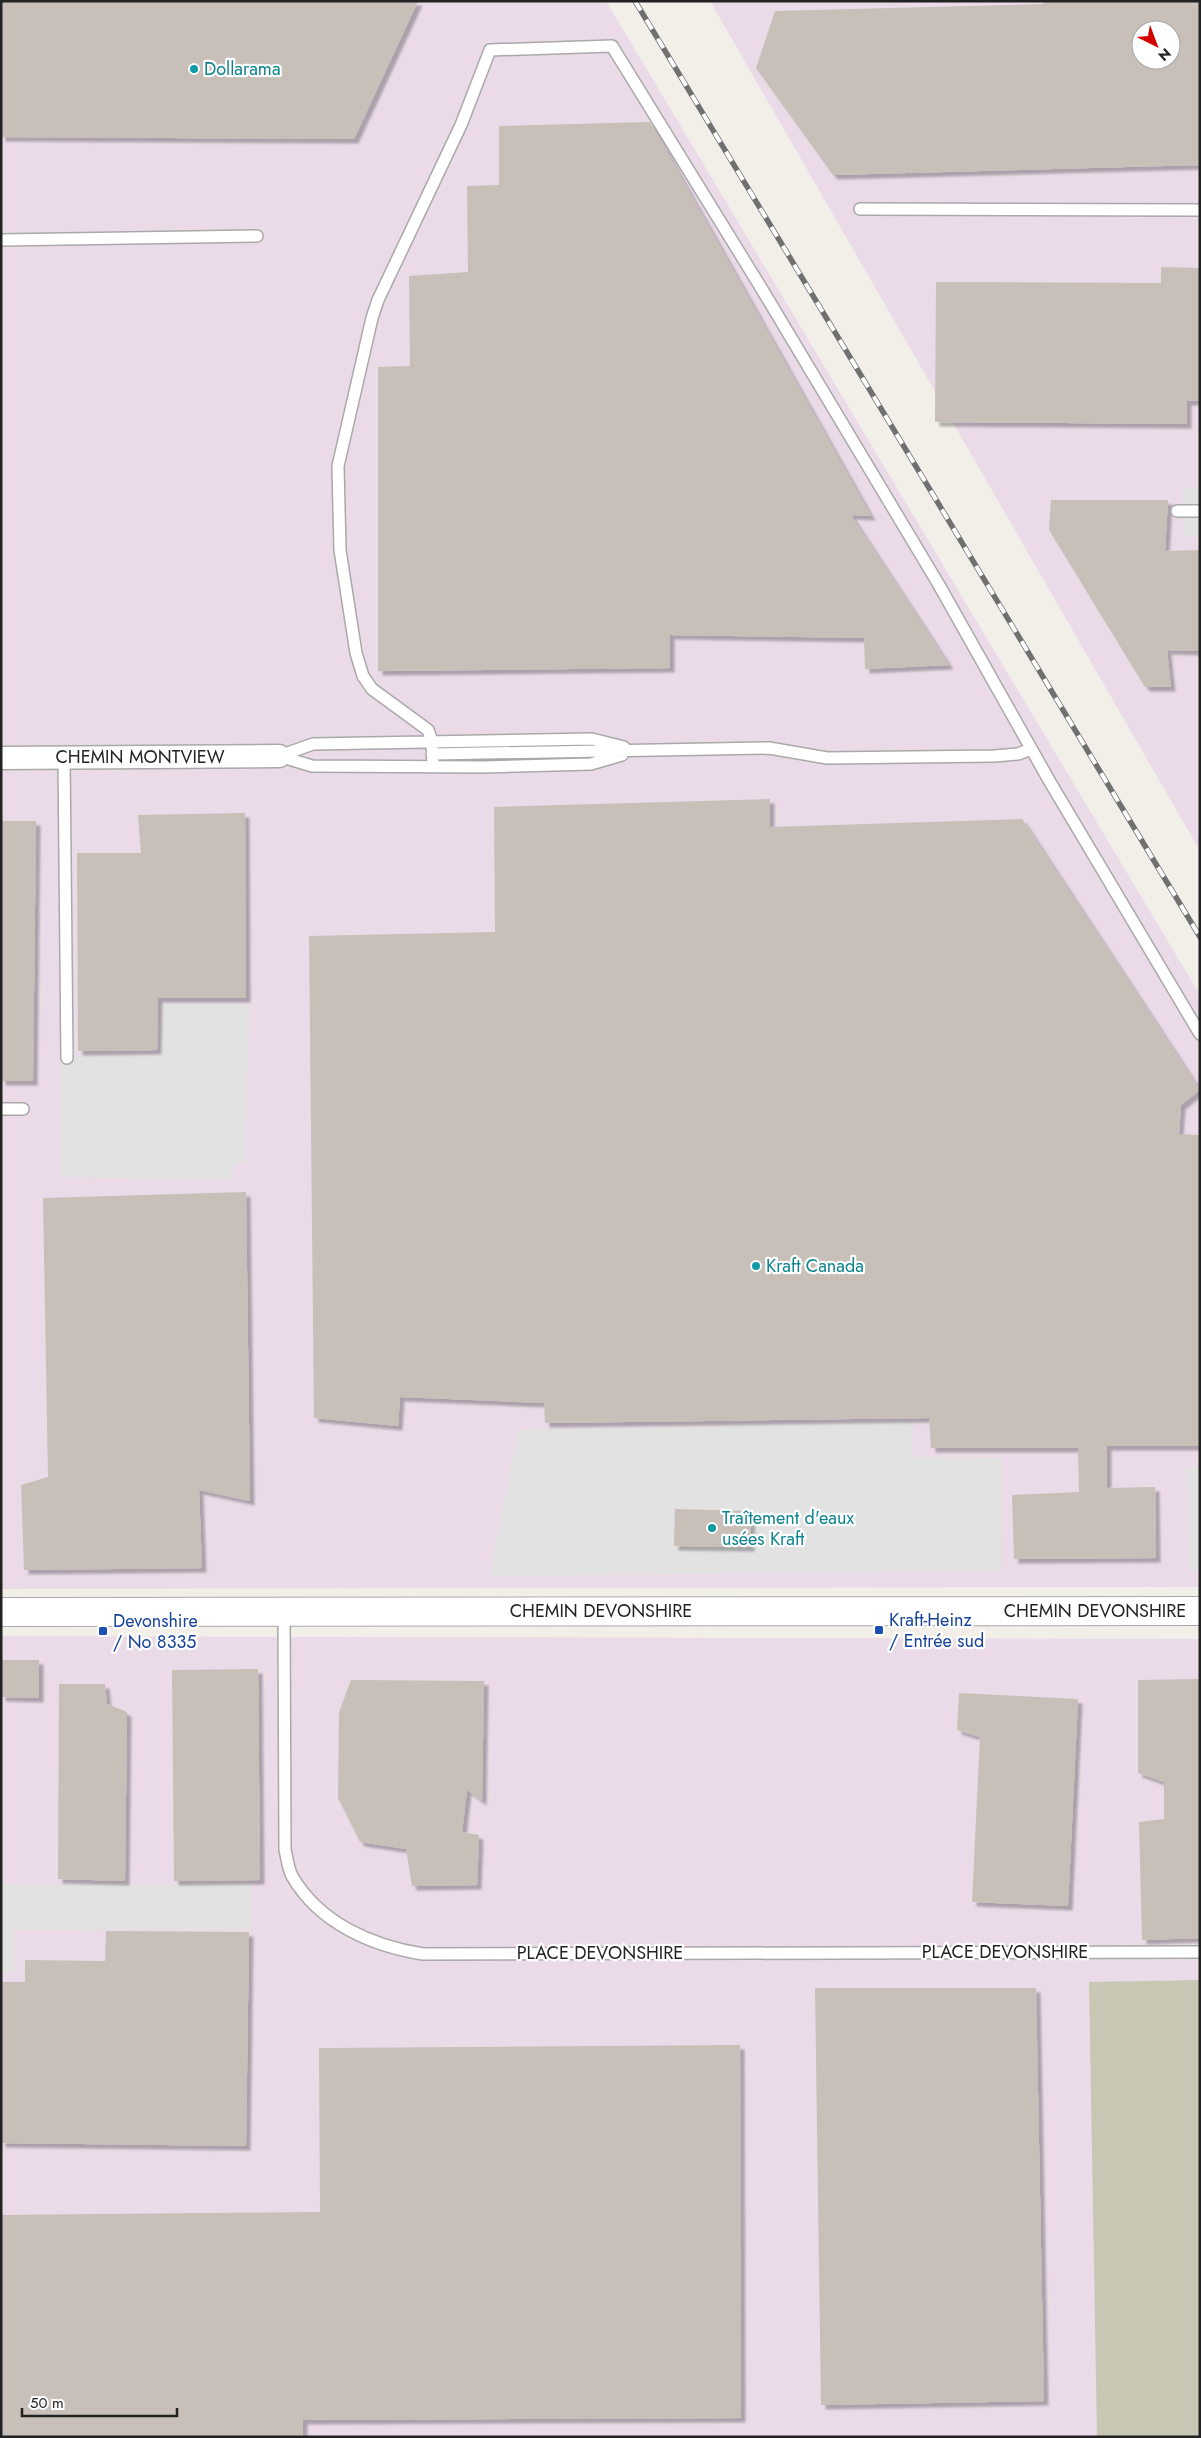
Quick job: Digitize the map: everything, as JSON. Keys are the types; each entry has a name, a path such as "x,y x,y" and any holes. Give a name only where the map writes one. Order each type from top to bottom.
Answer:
{"street":[{"name":"CHEMIN MONTVIEW","path":"1,758 279,756"},
{"name":"CHEMIN DEVONSHIRE","path":"1,1612 1200,1611"}],"lane":[{"path":"432,760 432,741 428,730 372,689 363,676 356,653 340,550 338,466 372,318 378,300 469,108 490,50 612,46 760,286 940,585 1031,748 1200,1034"},
{"path":"860,209 1200,210"},
{"path":"1,240 258,236"},
{"path":"1177,511 1200,511"},
{"path":"279,756 313,744 432,741 592,739 639,751"},
{"path":"279,756 312,766 432,760 591,764 639,751 770,748 827,758 994,756 1018,754 1031,748"},
{"path":"64,757 68,1058"},
{"path":"1,1109 23,1109"},
{"name":"PLACE DEVONSHIRE","path":"284,1612 285,1850 292,1874 305,1894 345,1929 368,1940 395,1950 423,1954 1200,1952"}],"shaded area":[{"path":"1,1 606,1 1200,995 1200,1587 1,1589"},
{"path":"710,1 1200,1 1200,851"},
{"path":"1183,488 1200,488 1200,536 1183,536"},
{"path":"162,1004 249,1004 246,1163 234,1163 231,1180 60,1177 60,1057 160,1055"},
{"path":"913,1421 912,1457 1003,1458 1001,1571 489,1576 518,1430"},
{"path":"1186,1467 1200,1467 1200,1570 1188,1570"},
{"path":"1,1636 1200,1639 1200,2437 1,2437"},
{"path":"1,1884 252,1884 252,1929 15,1930 15,1972 1,1972"},
{"path":"1200,1980 1200,2437 1097,2437 1089,1982"}],"building":[{"name":"Dollarama","path":"1,1 418,1 354,139 1,137"},
{"path":"1044,1 1200,1 1200,165 833,175 756,68 775,11 1043,4"},
{"path":"650,122 871,516 851,515 949,665 865,669 864,638 670,635 670,668 378,671 378,367 410,366 409,276 468,272 467,186 499,185 499,126"},
{"path":"1161,267 1200,268 1200,401 1187,401 1187,424 935,422 936,282 1161,283"},
{"path":"1051,500 1168,500 1165,551 1200,550 1200,651 1167,650 1171,687 1145,687 1049,530"},
{"name":"Kraft Canada","path":"770,799 770,827 1022,819 1200,1090 1181,1105 1179,1134 1200,1135 1200,1446 1107,1446 1107,1488 1155,1487 1156,1558 1014,1559 1012,1495 1079,1492 1078,1448 931,1448 929,1418 545,1423 544,1403 400,1397 398,1426 314,1418 309,936 495,932 494,807"},
{"path":"245,813 246,998 158,998 157,1050 78,1051 77,853 141,853 138,815"},
{"path":"1,821 36,821 33,1081 1,1081"},
{"path":"246,1192 250,1501 199,1490 202,1568 24,1570 21,1485 48,1477 43,1198"},
{"name":"Traîtement d'eaux usées Kraft","path":"675,1509 751,1511 750,1547 674,1546"},
{"path":"1,1660 39,1660 39,1698 1,1697"},
{"path":"258,1669 260,1880 174,1881 172,1670"},
{"path":"1200,1679 1200,1938 1142,1940 1139,1822 1164,1819 1164,1782 1138,1773 1138,1680"},
{"path":"351,1680 484,1681 482,1801 467,1790 462,1832 479,1835 477,1885 412,1886 406,1849 360,1842 338,1798 339,1712"},
{"path":"59,1684 105,1684 107,1704 127,1712 125,1881 58,1879"},
{"path":"959,1693 1078,1699 1068,1906 972,1902 980,1737 957,1730"},
{"path":"106,1931 249,1932 246,2146 1,2143 1,1982 25,1982 25,1960 105,1961"},
{"path":"815,1988 1036,1988 1044,2401 821,2405"},
{"path":"740,2045 741,2418 303,2420 303,2437 1,2437 1,2215 320,2212 319,2048"}],"railway":[{"path":"635,1 1200,937"}],"place":[{"name":"Dollarama","path":"194,69"},
{"name":"Kraft Canada","path":"756,1266"},
{"name":"Traîtement d'eaux usées Kraft","path":"712,1528"},
{"name":"Kraft-Heinz / Entrée sud","path":"879,1630"},
{"name":"Devonshire / No 8335","path":"103,1631"}]}
